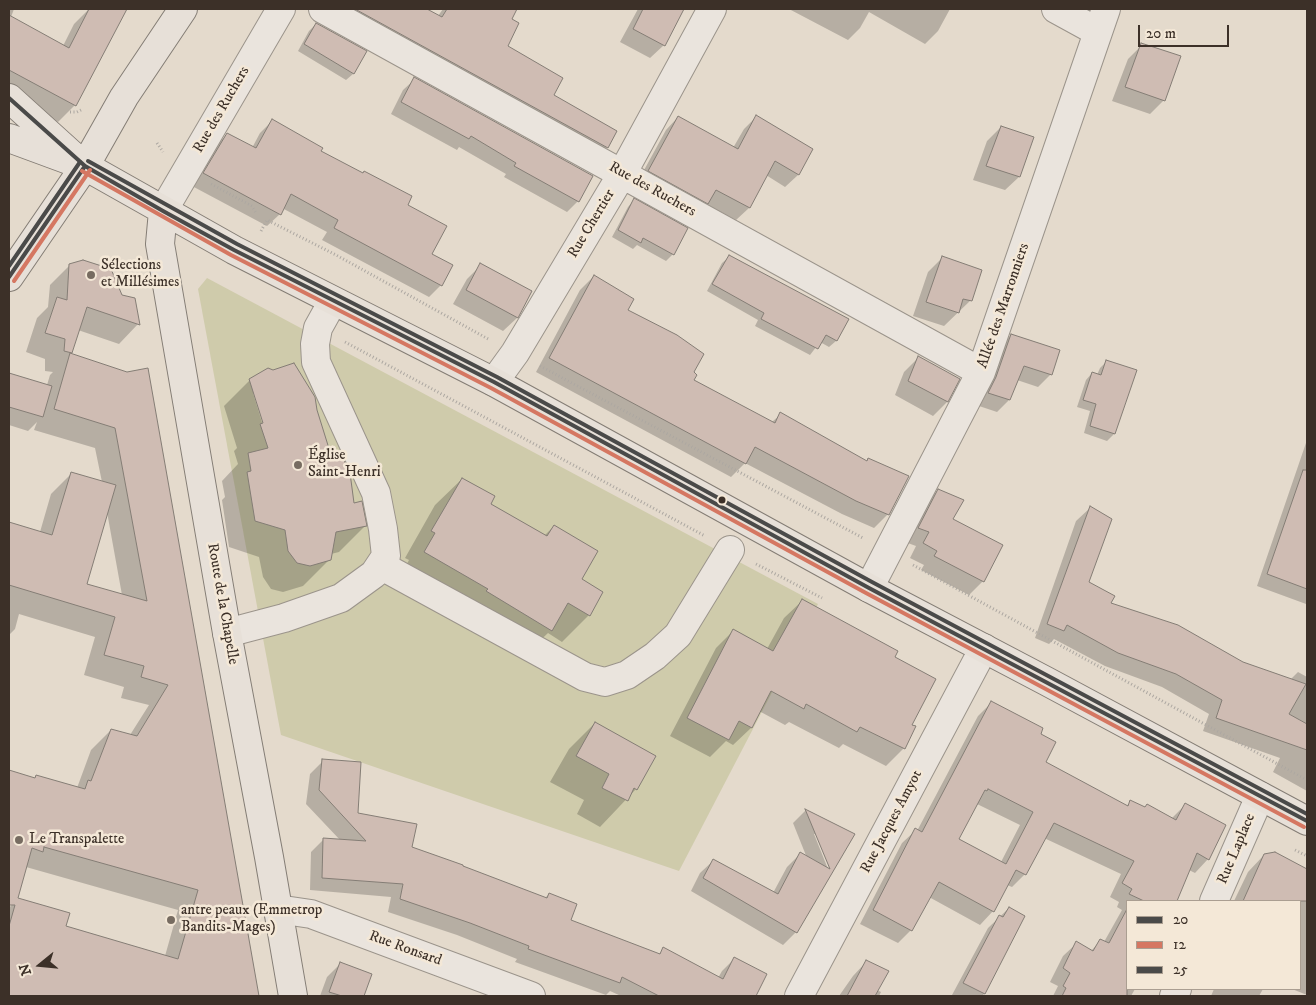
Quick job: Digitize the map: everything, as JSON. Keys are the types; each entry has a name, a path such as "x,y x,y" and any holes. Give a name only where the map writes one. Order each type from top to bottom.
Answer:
{"main road":[{"path":"9,277 85,166 124,97 183,9"},
{"path":"9,98 85,166"},
{"path":"9,138 85,166 162,211 333,301 494,382 869,588 1307,821"},
{"name":"Route de la Chapelle","path":"162,211 160,244 227,632 293,996"}],"street":[{"name":"Rue des Ruchers","path":"162,211 281,9"},
{"name":"Rue des Ruchers","path":"323,9 981,372"},
{"name":"Rue Chertier","path":"494,382 515,353 622,174 712,9"},
{"path":"1056,9 1102,20"},
{"name":"Allée des Marronniers","path":"869,588 981,372 1102,20"},
{"path":"227,632 284,618 341,598 374,574 386,556 376,494 316,362 315,344 318,328 333,301"},
{"path":"380,565 585,676 605,682 628,675 655,656 678,635 730,550"},
{"name":"Rue Jacques Amyot","path":"799,996 984,648"},
{"name":"Rue Laplace","path":"1214,900 1260,796"},
{"name":"Rue Ronsard","path":"277,909 312,914 531,996"}],"path":[{"path":"267,220 336,255 888,552 1307,780"}],"shaded area":[{"path":"207,278 818,604 679,871 281,735 198,289"}],"building":[{"path":"89,9 127,9 76,106 9,70 9,15 69,48"},
{"path":"355,9 427,9 442,17 447,9 517,9 512,19 519,23 508,46 563,78 554,95 617,131 608,148"},
{"path":"643,9 684,9 665,46 633,29"},
{"path":"316,23 367,51 354,74 304,44"},
{"path":"1141,43 1181,56 1165,101 1125,87"},
{"path":"414,77 593,176 579,202 514,166 516,163 471,136 469,139 401,102"},
{"path":"756,115 813,149 799,175 775,161 750,208 716,190 708,204 648,171 678,116 738,149"},
{"path":"272,119 323,148 321,151 412,196 408,205 447,226 432,254 453,265 442,286 334,228 338,220 291,194 281,215 203,173 227,133 256,148"},
{"path":"1001,126 1034,137 1020,177 986,166"},
{"path":"634,198 688,228 674,255 643,238 641,243 618,230"},
{"path":"729,255 849,319 837,341 826,335 818,349 761,319 764,313 712,284"},
{"path":"942,256 982,270 972,301 963,299 959,313 926,302"},
{"path":"83,260 111,269 122,295 135,298 140,325 87,307 72,353 64,351 65,339 45,333 57,297 67,300 69,264"},
{"path":"480,263 532,291 518,318 466,290"},
{"path":"594,275 634,299 628,310 677,335 704,354 694,372 697,375 694,380 775,423 780,412 867,461 868,458 909,476 889,515 856,501 755,447 746,464 549,358"},
{"path":"1011,334 1060,350 1052,375 1024,366 1010,400 988,393 996,377"},
{"path":"70,353 127,372 148,368 259,996 9,996 9,926 15,905 9,905 9,770 35,778 36,775 85,789 88,780 91,781 111,729 137,736 168,685 141,677 144,666 104,655 115,617 9,585 9,522 52,535 71,472 116,485 87,584 147,601 115,428 54,409","holes":["44,847 198,890 178,959 66,926 70,913 18,898 32,848 43,852"]},
{"path":"918,356 960,379 948,402 908,381"},
{"path":"1106,360 1137,370 1115,434 1090,426 1096,404 1083,400 1092,372 1101,375"},
{"name":"Église Saint-Henri","path":"294,363 315,397 317,410 331,455 341,454 350,473 354,503 362,501 367,526 336,532 331,560 310,566 297,563 288,551 285,530 255,521 247,472 251,471 248,453 268,448 260,424 263,423 249,379 268,368 273,370"},
{"path":"9,373 52,386 43,417 9,407"},
{"path":"1303,470 1307,470 1307,589 1267,574"},
{"path":"462,478 495,496 491,504 547,536 554,525 598,551 582,579 603,592 590,616 568,603 552,631 486,591 488,589 424,552 435,533 431,531"},
{"path":"938,489 964,500 953,519 1003,545 984,582 934,556 937,551 923,543 929,532 918,528"},
{"path":"1090,506 1112,519 1089,582 1115,596 1111,603 1178,625 1243,662 1306,684 1289,714 1307,724 1307,750 1216,718 1222,700 1176,674 1118,653 1067,625 1064,631 1047,624"},
{"path":"802,599 898,651 895,657 936,679 912,725 916,726 905,749 860,727 857,732 806,704 804,709 771,691 752,728 739,721 729,740 687,718 733,629 773,651"},
{"path":"991,701 1043,728 1041,734 1056,742 1046,762 1128,806 1130,800 1145,807 1147,804 1176,820 1185,803 1226,825 1209,860 1197,853 1177,900 1142,900 1129,894 1132,889 1122,883 1134,861 1054,823 1026,875 1016,870 994,912 939,882 912,931 873,910 915,828 922,832","holes":["988,789 1033,812 1006,864 959,839 985,790 987,791"]},
{"path":"595,722 656,756 637,790 634,788 628,801 602,788 609,774 576,756"},
{"path":"322,759 361,762 358,813 417,824 412,847 547,898 549,893 577,904 571,920 660,954 663,947 723,979 734,957 767,974 756,996 659,996 622,977 620,983 528,949 529,946 470,923 400,899 403,884 322,878 323,838 366,841 319,790"},
{"path":"805,809 855,834 797,933 703,878 713,859 778,894 800,852 830,869"},
{"path":"1275,852 1307,869 1307,901 1243,900 1264,854"},
{"path":"1009,907 1025,916 985,994 963,983 999,915 1003,917"},
{"path":"1126,911 1127,996 1062,996 1066,988 1063,986 1070,973 1063,968 1076,941 1093,951 1100,939 1109,943"},
{"path":"866,960 889,971 875,996 847,996"},
{"path":"340,962 372,974 364,996 342,996 329,992"}],"transit line":[{"name":"20","path":"9,98 85,166 163,211 234,250 494,382 869,588 1307,821"},
{"name":"25","path":"88,161 237,244 497,377 872,582 1307,814"},
{"name":"25","path":"9,266 80,162"},
{"name":"20","path":"9,277 85,166"},
{"name":"12","path":"14,281 90,170"},
{"name":"12","path":"82,171 231,255 491,388 866,593 1304,827"}],"place":[{"name":"Sélections et Millésimes","path":"91,275"},
{"name":"Église Saint-Henri","path":"298,465"},
{"name":"Le Transpalette","path":"19,840"},
{"name":"antre peaux (Emmetrop Bandits-Mages)","path":"171,920"}]}
